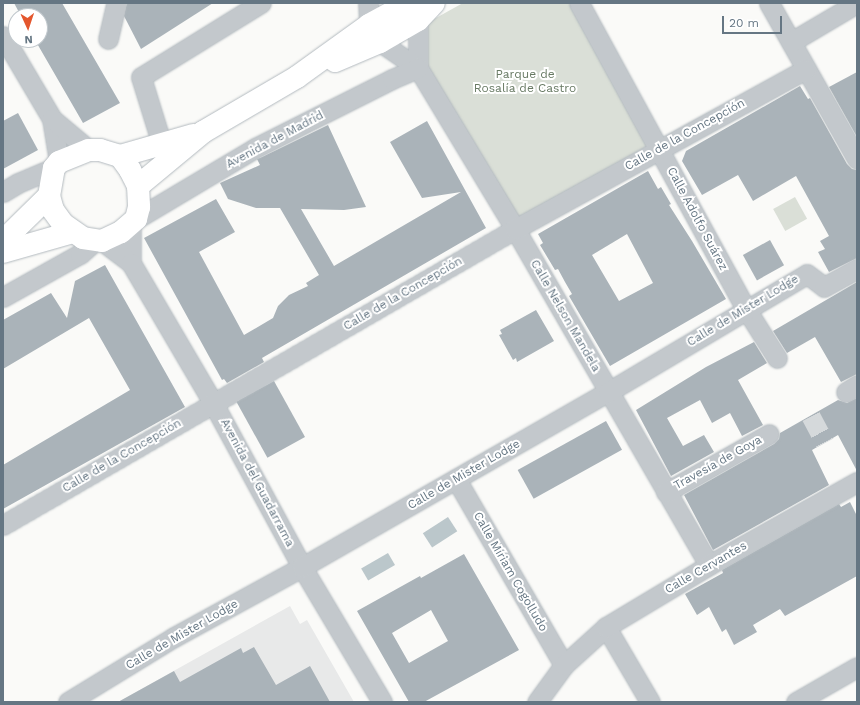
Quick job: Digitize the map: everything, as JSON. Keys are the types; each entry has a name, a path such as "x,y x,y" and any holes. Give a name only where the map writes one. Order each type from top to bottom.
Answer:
{"main road":[{"path":"138,186 204,132 297,77 374,34 408,8 434,3"},
{"path":"120,156 130,170 138,186 139,207 134,222 121,232 98,241 83,238 63,224 53,210 49,196 56,165 89,150 100,150 120,156 204,132"},
{"path":"3,241 49,196"},
{"path":"3,252 74,232"}],"street":[{"path":"108,39 116,3"},
{"path":"162,145 141,77 261,3"},
{"path":"368,3 374,34 418,68"},
{"name":"Calle Adolfo Suárez","path":"579,3 746,309 777,358"},
{"path":"769,3 857,159"},
{"path":"791,42 857,3"},
{"path":"408,8 418,68"},
{"path":"3,36 52,119 89,150"},
{"name":"Avenida de Madrid","path":"134,222 255,148 392,79 418,68"},
{"name":"Calle Nelson Mandela","path":"418,68 515,229 709,565"},
{"name":"Calle de la Concepción","path":"3,525 515,229 806,69"},
{"path":"3,192 18,183 56,165 52,119"},
{"name":"Avenida del Guadarrama","path":"132,263 134,222"},
{"path":"3,297 80,254 98,241"},
{"name":"Avenida del Guadarrama","path":"98,241 132,263 213,403 302,567 382,702"},
{"name":"Calle de Mister Lodge","path":"68,702 174,637 302,567 608,392 807,274 824,287 857,269"},
{"name":"Travesía de Goya","path":"666,492 769,434"},
{"name":"Calle Míriam Cogolludo","path":"456,479 564,665"},
{"name":"Calle Cervantes","path":"537,702 564,665 606,627 709,565 855,486"},
{"path":"606,627 650,702"},
{"path":"796,702 857,667"}],"shaded area":[{"path":"448,517 457,531 432,548 423,533"},
{"path":"388,553 395,565 368,581 361,568"},
{"path":"290,606 300,624 307,620 354,702 118,702"}],"green space":[{"name":"Parque de Rosalía de Castro","path":"463,3 570,3 649,145 518,221 426,70 425,24"},
{"path":"795,197 807,219 785,231 773,209"}],"building":[{"path":"14,3 62,3 120,103 83,123 40,48 48,48 48,8 17,8"},
{"path":"127,3 213,3 141,49 124,16"},
{"path":"857,72 857,137 829,87"},
{"path":"800,86 808,99 810,98 847,164 852,169 857,170 857,258 829,272 818,252 825,249 820,241 829,236 796,176 753,201 738,175 702,195 682,161 686,151"},
{"path":"18,113 38,150 3,169 3,121"},
{"path":"427,121 486,228 262,358 264,362 227,383 224,379 222,380 144,238 216,199 235,232 199,252 244,335 273,318 278,306 289,295 308,286 306,283 319,275 280,208 256,208 228,199 220,183 260,165 257,159 328,125 366,207 344,210 301,209 334,266 461,192 422,198 390,142"},
{"path":"648,171 658,189 661,187 671,204 669,205 726,299 610,366 569,296 572,294 558,269 555,270 540,245 543,243 538,234","holes":["627,234 653,283 619,301 592,255"]},
{"path":"770,240 784,265 757,280 743,255"},
{"path":"105,265 185,407 3,509 3,465 130,390 89,318 3,369 3,320 51,293 67,318 75,281"},
{"path":"857,282 857,374 841,382 815,337 787,353 773,331"},
{"path":"536,310 554,341 517,362 516,358 513,360 499,335 502,334 500,330"},
{"path":"754,342 767,363 738,380 763,425 742,436 730,413 712,423 700,400 667,418 683,446 704,435 714,452 671,476 636,410 706,367"},
{"path":"274,381 305,437 267,458 236,402"},
{"path":"857,398 857,471 838,435 812,450 829,485 713,550 684,495 774,444 779,439 780,433 838,400 847,403"},
{"path":"606,421 622,450 534,499 518,470"},
{"path":"850,502 857,516 857,576 785,616 780,609 753,625 757,632 734,645 726,629 722,632 709,607 697,615 685,594 723,573 722,570 839,504 841,507"},
{"path":"464,554 519,650 424,702 409,702 357,611 420,576 421,578","holes":["431,610 448,641 409,663 392,633"]},
{"path":"254,647 276,685 310,666 330,702 118,702 174,671 180,682 241,648 243,653"}],"tunnel":[{"path":"811,416 825,442"}]}
